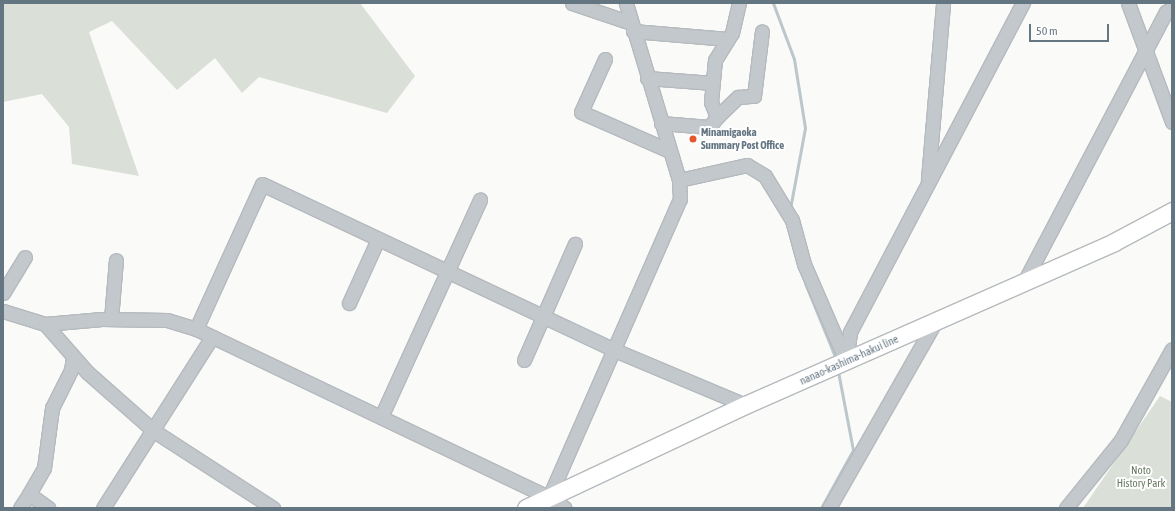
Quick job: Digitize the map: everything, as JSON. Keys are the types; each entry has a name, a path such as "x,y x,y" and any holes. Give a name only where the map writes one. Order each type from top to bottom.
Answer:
{"main road":[{"name":"nanao-kashima-hakui line","path":"526,508 745,405 1114,242 1172,211"}],"street":[{"path":"572,3 632,27 728,39"},
{"path":"549,497 612,349 680,199 678,180 626,3"},
{"path":"717,117 711,102 715,60 728,39 739,3"},
{"path":"927,185 943,3"},
{"path":"840,364 850,332 1023,3"},
{"path":"1128,3 1172,122"},
{"path":"1024,282 1166,12 1172,8"},
{"path":"661,123 709,127 717,117 738,98 754,96 762,31"},
{"path":"605,59 581,112 670,151"},
{"path":"647,78 713,83"},
{"path":"678,180 747,165 765,176 789,215 804,264 840,364"},
{"path":"196,329 262,184 612,349 745,405"},
{"path":"380,417 480,200"},
{"path":"349,303 378,239"},
{"path":"524,360 575,244"},
{"path":"3,293 25,257"},
{"path":"111,319 116,260"},
{"path":"3,311 45,324 111,319 167,320 196,329 549,497 565,508"},
{"path":"829,508 935,322"},
{"path":"45,324 73,356 154,431 273,508"},
{"path":"104,508 212,337"},
{"path":"1066,508 1121,440 1172,349"},
{"path":"20,508 44,468 52,408 71,370 73,356"},
{"path":"29,494 48,508"}],"green space":[{"path":"3,3 360,3 415,76 387,113 259,77 242,93 215,58 177,90 112,21 89,32 139,176 72,164 69,127 42,94 3,102"},
{"name":"Noto History Park","path":"1160,396 1172,402 1172,508 1083,508"}],"waterway":[{"path":"773,3 794,59 805,128 790,209"},
{"path":"787,222 795,255"},
{"path":"805,283 836,359"},
{"path":"821,508 853,450 838,371"}],"place":[{"name":"Minamigaoka Summary Post Office","path":"693,139"}]}
